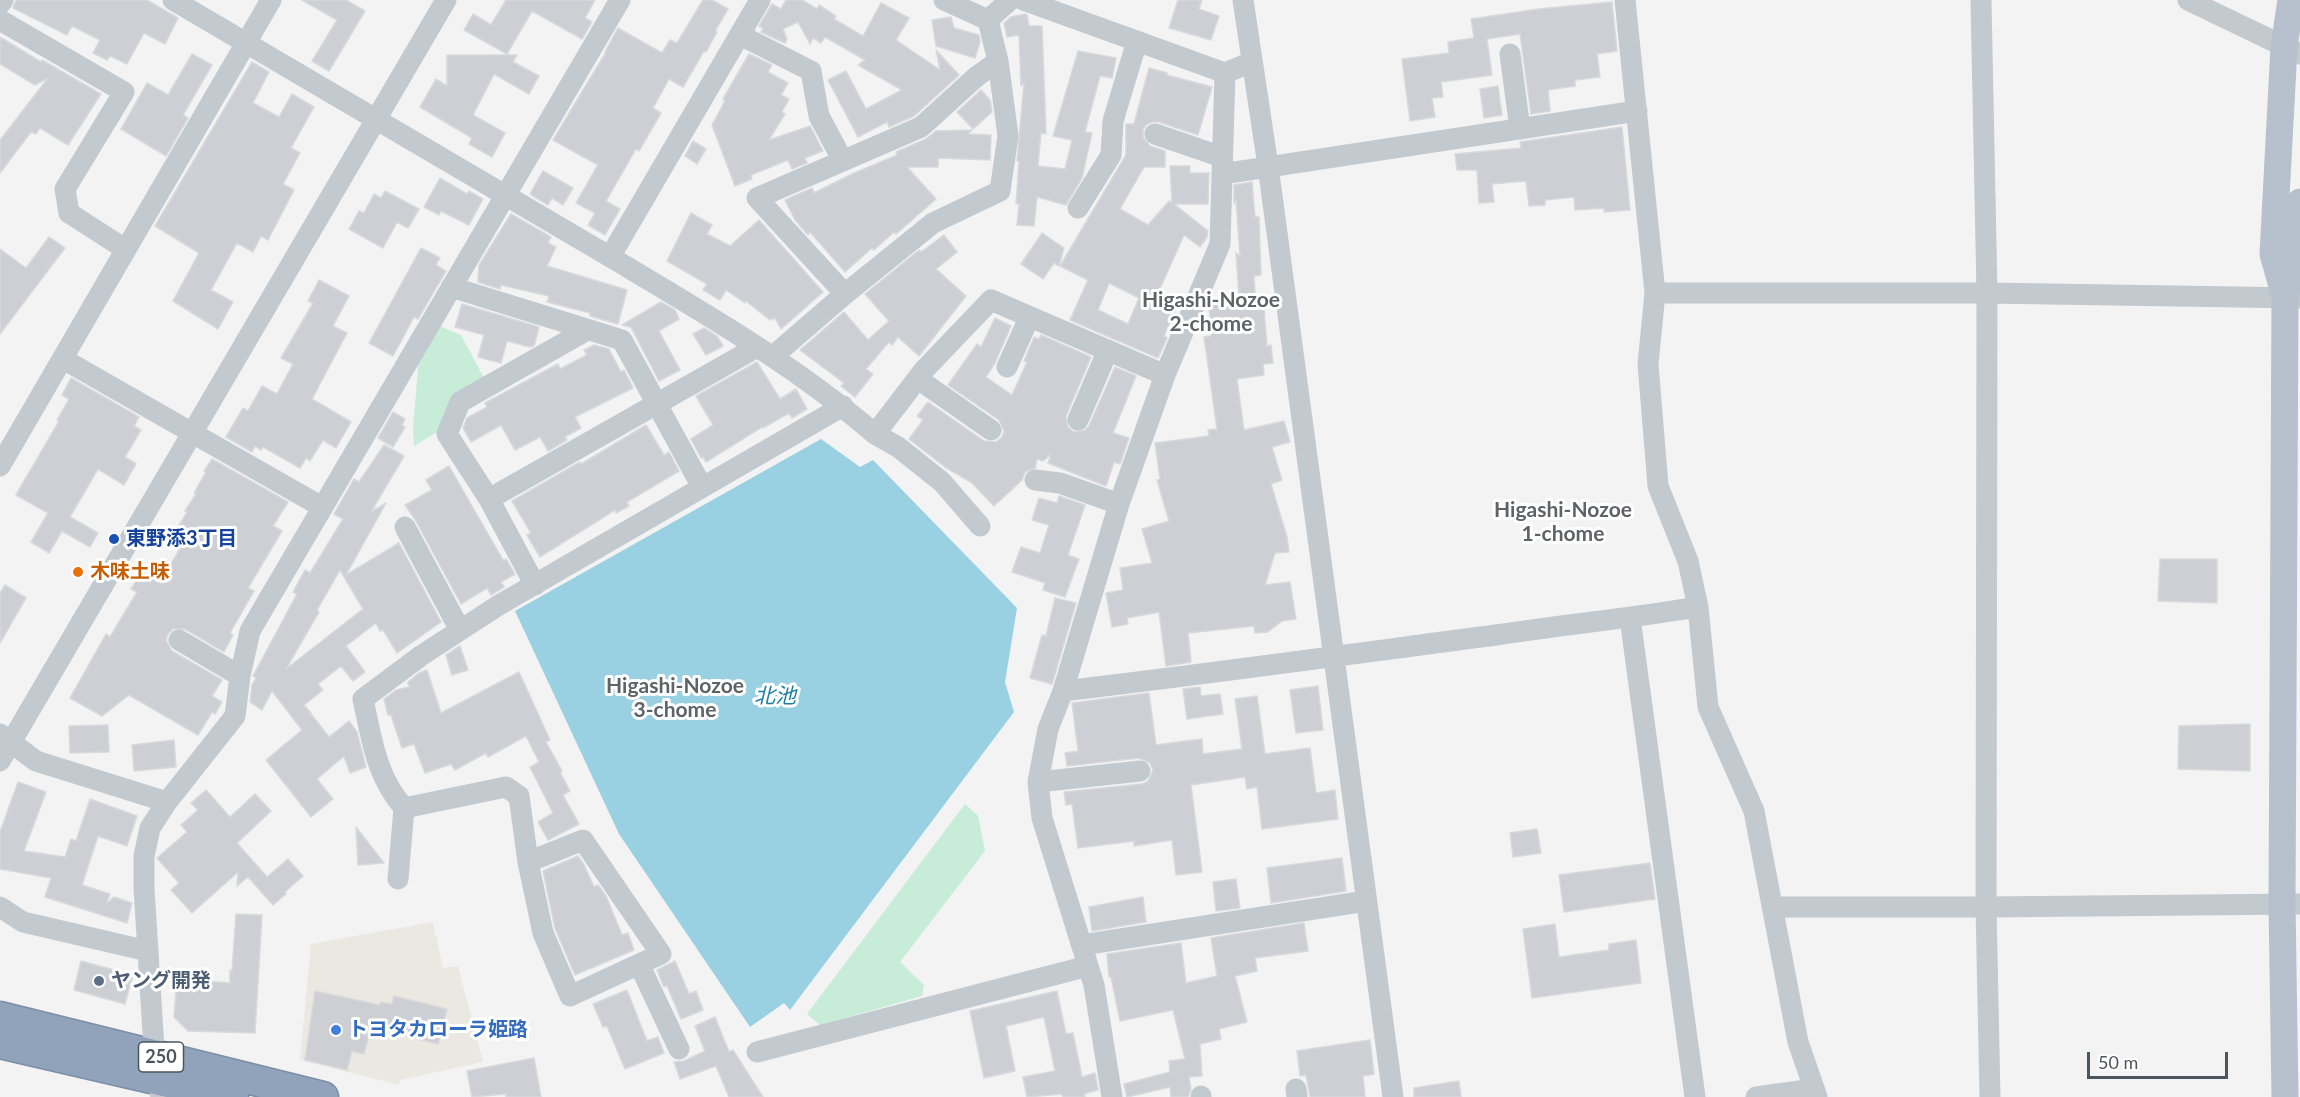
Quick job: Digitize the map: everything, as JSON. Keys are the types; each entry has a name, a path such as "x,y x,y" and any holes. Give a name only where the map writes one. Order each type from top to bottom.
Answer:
{"highway":[{"name":"250","path":"0,1017 157,1077 323,1097"},
{"name":"250","path":"0,1043 157,1077 233,1097"}],"main road":[{"path":"2291,0 2292,51 2273,254 2292,298"},
{"path":"2285,1097 2291,904 2292,298 2300,201"}],"street":[{"path":"0,4 3,0"},
{"path":"0,466 271,0"},
{"path":"0,761 6,738 194,433 446,0"},
{"path":"157,1077 144,888 144,856 150,828 167,802 235,716 240,676 250,631 620,0"},
{"path":"610,257 760,0"},
{"path":"944,0 988,20"},
{"path":"988,20 1010,0"},
{"path":"1023,0 1225,73 1252,62"},
{"path":"1243,0 1269,166 1393,1097"},
{"path":"1625,0 1655,293 1648,364 1658,486 1688,561 1698,607 1708,707 1754,811 1798,1042 1816,1093 1756,1097"},
{"path":"1981,0 1987,293 1986,907 1990,1097"},
{"path":"2188,0 2292,51"},
{"path":"175,1 506,194 764,352 843,406 875,434 898,447 942,482 980,526"},
{"path":"0,20 124,92 65,189 69,213 125,249"},
{"path":"489,499 656,404 764,352 845,294 933,223 1000,191 1008,136 998,61 988,20"},
{"path":"740,35 811,71 819,116 843,161"},
{"path":"1078,208 1111,155 1113,122 1137,41"},
{"path":"1510,54 1523,80 1520,129"},
{"path":"845,294 757,198 921,127 976,77 998,61"},
{"path":"1112,1097 1094,985 1042,818 1038,782 1048,729 1064,691 1119,504 1165,375 1220,244 1225,73"},
{"path":"1155,134 1222,166 1269,166 1637,111"},
{"path":"451,287 622,340 702,488"},
{"path":"1655,293 1987,293 2292,298"},
{"path":"875,434 918,379 991,300 1165,375"},
{"path":"1007,367 1029,318"},
{"path":"535,585 489,499 447,434 460,402 587,330"},
{"path":"1078,420 1107,350"},
{"path":"63,359 322,507"},
{"path":"918,379 991,430"},
{"path":"398,879 404,808 393,796 377,763 363,699 422,655 499,604 843,406"},
{"path":"1035,480 1060,483 1119,504"},
{"path":"405,527 460,630"},
{"path":"1064,691 1333,658 1698,607"},
{"path":"1630,618 1695,1097"},
{"path":"179,640 240,676"},
{"path":"6,738 36,761 167,802"},
{"path":"1038,782 1140,771"},
{"path":"404,808 506,787 519,796 528,862 543,933 570,996 661,954 583,840 528,862"},
{"path":"1082,945 1366,901"},
{"path":"1772,907 2291,904"},
{"path":"0,907 23,922 148,951"},
{"path":"639,964 679,1049"},
{"path":"757,1052 1088,966"}],"shaded area":[{"path":"433,922 443,968 458,966 483,1062 400,1080 399,1085 300,1060 311,944"}],"green space":[{"path":"437,325 461,335 485,380 442,429 414,446 413,427 419,358"},
{"path":"965,804 978,816 985,851 900,962 924,985 922,996 820,1025 807,1014"}],"water":[{"name":"北池","path":"821,439 860,467 873,460 1017,608 1005,682 1014,712 790,1010 784,1003 750,1027 619,834 515,611"}],"building":[{"path":"16,0 147,0 178,18 165,44 144,33 127,64 110,56 107,60 93,53 100,40 72,26 67,35 13,8"},
{"path":"302,0 346,0 365,11 329,71 312,61 337,20"},
{"path":"506,0 595,0 585,18 592,22 582,39 532,11 507,54 464,30 473,14 491,25"},
{"path":"703,0 712,0 728,9 706,52 704,51 683,87 669,79 653,108 661,113 639,151 636,149 606,201 620,209 605,235 588,225 595,213 576,203 598,165 553,140 618,28 662,53 670,40 677,43"},
{"path":"786,0 802,0 817,9 819,5 836,16 834,19 863,36 881,3 909,18 896,40 940,70 936,50 959,75 914,116 889,127 887,122 858,137 828,80 846,71 866,109 902,90 858,65 865,60 825,37 821,43 813,38 810,44 798,22 783,29 787,39 785,43 761,32 763,28 759,26 772,4 781,9"},
{"path":"1178,0 1202,0 1199,9 1219,16 1211,40 1169,28"},
{"path":"1612,2 1617,51 1597,54 1600,77 1575,80 1575,86 1548,90 1550,111 1531,114 1520,34 1487,39 1492,75 1441,82 1443,97 1432,98 1435,117 1410,121 1402,59 1449,53 1448,42 1474,38 1471,19"},
{"path":"1025,14 1029,26 1042,26 1046,134 1041,133 1038,166 1065,169 1072,140 1053,136 1078,51 1116,58 1112,78 1100,76 1085,132 1092,133 1082,178 1066,205 1037,197 1034,226 1017,225 1019,161 1017,161 1024,83 1021,86 1019,35 1007,37 1004,23 1011,17"},
{"path":"951,17 954,28 979,35 980,42 975,58 936,46 932,20"},
{"path":"0,37 101,94 68,145 40,128 36,134 31,132 0,173 0,140 48,78 35,85 0,64"},
{"path":"192,54 212,65 183,115 188,118 166,156 121,129 147,83 168,95"},
{"path":"749,54 772,65 768,72 788,83 781,95 789,99 782,112 785,114 769,140 810,126 823,151 805,158 807,163 792,169 788,160 751,175 752,179 735,186 712,125 725,101 723,99"},
{"path":"447,55 517,55 513,62 539,76 529,94 494,74 473,115 505,133 492,157 469,144 472,138 420,107 436,79 447,86"},
{"path":"252,62 269,72 253,103 279,117 292,94 314,107 291,148 300,153 283,184 294,190 268,240 261,236 253,252 237,243 211,290 233,302 218,329 173,301 199,253 155,226"},
{"path":"1149,68 1212,87 1198,135 1159,122 1146,125 1143,137 1150,146 1165,151 1165,167 1144,167 1120,209 1148,225 1169,201 1172,203 1170,166 1190,166 1190,173 1209,173 1208,204 1174,204 1208,231 1200,247 1184,235 1158,293 1179,303 1164,336 1167,338 1158,358 1070,320 1088,280 1060,266 1126,155 1126,124 1134,124","holes":["1109,283 1139,298 1128,324 1098,310"]},
{"path":"1498,86 1502,115 1484,118 1480,89"},
{"path":"981,90 990,100 992,112 973,129 957,112"},
{"path":"1622,127 1630,210 1604,212 1604,208 1575,210 1574,197 1545,200 1545,205 1529,206 1526,181 1492,184 1494,202 1479,203 1477,170 1457,170 1455,154 1521,148 1520,142"},
{"path":"972,130 968,134 991,135 990,160 938,158 938,167 907,167 936,199 896,234 894,232 874,250 872,248 845,272 810,232 808,235 795,220 785,200 812,188 814,193 897,155 896,152 926,139 936,131"},
{"path":"693,141 706,149 697,164 685,156"},
{"path":"543,171 573,188 563,205 552,198 548,205 530,194"},
{"path":"440,178 467,194 469,191 483,199 469,225 441,211 439,215 424,207"},
{"path":"1252,182 1255,217 1259,217 1261,275 1254,276 1256,310 1264,309 1267,346 1271,345 1273,363 1263,364 1264,375 1237,379 1244,430 1284,421 1290,442 1272,447 1282,480 1271,484 1287,537 1289,552 1275,553 1265,585 1290,582 1296,619 1282,621 1268,632 1255,633 1254,626 1188,633 1191,662 1166,666 1159,612 1127,618 1128,624 1112,627 1106,593 1123,590 1120,568 1152,563 1142,529 1169,521 1157,480 1160,479 1155,443 1209,436 1208,430 1217,429 1204,337 1211,336 1209,303 1211,300 1239,297 1236,253 1240,256 1234,185"},
{"path":"385,191 419,209 408,228 397,222 383,248 349,229 359,211 364,213 374,194 381,198"},
{"path":"691,213 712,225 707,234 730,246 759,220 823,292 781,329 775,318 770,320 746,301 745,303 726,290 720,300 703,290 707,284 667,261"},
{"path":"511,214 551,237 548,243 556,247 547,266 627,290 618,324 590,316 590,313 547,302 549,296 501,285 500,289 478,282 479,265"},
{"path":"1042,233 1064,248 1059,266 1054,263 1043,279 1021,264"},
{"path":"944,235 957,252 936,269 966,296 919,356 898,337 892,345 889,342 866,369 873,374 855,397 841,386 844,383 800,350 844,312 868,340 889,321 865,294 919,250 921,252"},
{"path":"49,237 65,248 0,334 0,249 26,268"},
{"path":"421,248 440,258 436,265 446,271 418,319 414,317 393,356 369,343"},
{"path":"319,280 349,296 333,326 347,333 312,399 351,422 336,448 323,440 310,461 306,458 300,468 263,447 261,450 255,446 252,452 226,437 243,408 248,411 262,386 277,394 293,364 281,358 313,303 308,301"},
{"path":"661,302 675,310 679,319 659,331 680,370 659,381 631,327 622,325"},
{"path":"462,304 539,327 534,346 507,341 501,363 478,357 484,335 455,327"},
{"path":"995,318 1011,326 995,363 986,377 1012,395 1027,362 1024,361 1034,337 1039,339 1041,335 1091,357 1066,416 1068,427 1074,432 1085,430 1089,426 1115,367 1136,376 1113,433 1129,438 1120,464 1114,462 1106,486 1048,463 1051,454 1043,461 1037,459 1035,468 1025,472 1022,480 994,506 972,483 945,467 909,439 923,420 917,416 928,402 984,441 996,442 1002,437 1004,431 999,420 948,385 977,344 981,347"},
{"path":"704,328 717,336 723,346 706,355 693,334"},
{"path":"594,345 609,349 621,372 624,370 633,388 575,417 581,428 565,437 567,440 548,451 540,437 515,450 501,425 471,442 463,428 467,418 487,407 485,403 558,364 560,369 587,355 584,350"},
{"path":"757,362 780,399 796,389 807,409 792,418 789,413 762,427 706,462 703,457 701,458 691,439 713,425 696,396"},
{"path":"71,378 139,417 134,426 141,430 125,457 136,464 124,485 98,469 70,517 98,533 90,547 62,531 49,553 31,542 48,513 16,495 59,421 57,420 69,399 62,395"},
{"path":"393,412 405,419 402,425 405,427 393,447 378,438"},
{"path":"646,425 664,455 669,452 679,471 627,502 629,506 616,513 615,510 540,557 527,535 531,533 512,501 580,462 581,464"},
{"path":"384,445 404,456 371,512 386,503 346,575 399,543 441,622 397,653 376,623 346,646 365,672 353,681 341,666 318,684 323,690 304,705 311,713 309,715 311,714 329,737 349,721 357,732 366,767 350,773 344,756 317,779 333,799 311,817 266,760 302,730 272,691 262,710 250,702 252,685 256,678 253,676 297,594 293,592 305,570 310,573 343,519 334,514 354,479 359,482","holes":["340,570 363,609 286,669"]},
{"path":"212,459 288,502 273,526 282,531 248,588 254,591 230,633 233,635 224,652 185,629 173,629 166,640 172,651 222,680 212,696 222,702 215,714 212,712 198,735 129,695 102,716 70,698 106,634 110,637 137,592 131,589 142,572 160,583 185,540 174,534"},
{"path":"449,466 503,560 506,559 515,574 501,582 504,587 491,595 487,588 461,604 405,505 432,490 426,480"},
{"path":"1059,496 1085,505 1068,555 1079,559 1065,597 1043,590 1045,583 1012,572 1021,547 1040,553 1049,525 1032,520 1039,498 1057,503"},
{"path":"2160,559 2217,559 2217,603 2158,601"},
{"path":"5,585 26,598 0,643 0,593"},
{"path":"1055,598 1076,603 1052,684 1030,678 1042,635 1046,636"},
{"path":"460,646 468,670 452,675 446,655"},
{"path":"427,670 441,713 519,672 550,740 546,742 570,791 563,795 579,824 548,840 538,822 553,813 530,767 539,762 526,736 488,757 486,753 455,770 451,764 425,773 414,744 402,748 384,699 396,690 409,687 408,682"},
{"path":"1318,686 1323,730 1296,733 1290,690"},
{"path":"1200,687 1201,696 1220,694 1223,714 1187,719 1183,689"},
{"path":"1149,693 1156,745 1202,739 1203,754 1242,749 1235,699 1257,696 1265,754 1310,748 1316,793 1335,790 1338,819 1262,829 1257,787 1247,789 1245,777 1191,785 1202,872 1176,875 1172,840 1134,846 1134,841 1078,848 1072,804 1066,805 1064,792 1142,784 1148,781 1153,770 1150,763 1139,758 1067,766 1065,753 1078,751 1072,703"},
{"path":"2250,724 2250,771 2178,769 2179,726"},
{"path":"108,725 109,752 70,753 69,726"},
{"path":"174,740 176,767 134,771 132,745"},
{"path":"18,782 46,792 24,851 65,857 71,839 76,841 90,799 137,816 127,846 98,836 82,885 110,894 106,904 114,897 132,903 127,923 45,897 51,878 0,869 0,832"},
{"path":"206,790 230,817 255,794 271,811 237,843 267,877 288,859 303,876 273,905 248,877 237,886 238,872 192,913 171,890 179,883 157,858 187,832 181,825 198,810 191,803"},
{"path":"356,827 384,863 358,865"},
{"path":"1537,829 1541,853 1513,857 1510,833"},
{"path":"578,856 594,887 598,885 606,896 622,935 628,933 634,950 575,975 555,928 543,871"},
{"path":"1342,858 1346,891 1271,903 1267,868"},
{"path":"1650,863 1655,899 1564,912 1559,875"},
{"path":"1236,879 1240,908 1216,911 1213,882"},
{"path":"1143,897 1146,922 1092,931 1089,907"},
{"path":"236,914 262,915 255,1033 188,1031 174,1017 177,979 230,983"},
{"path":"1304,923 1308,951 1255,958 1257,971 1235,976 1247,1022 1219,1029 1221,1039 1200,1044 1202,1076 1189,1077 1191,1089 1188,1097 1171,1097 1170,1087 1127,1097 1124,1084 1170,1072 1169,1061 1185,1059 1173,1010 1120,1021 1111,977 1109,977 1107,954 1181,943 1186,983 1217,976 1211,938"},
{"path":"1555,924 1559,957 1609,950 1609,944 1636,940 1641,983 1532,998 1523,929"},
{"path":"81,961 133,975 125,1004 74,990"},
{"path":"675,961 689,994 696,991 703,1010 681,1019 667,986 664,987 657,970"},
{"path":"627,990 647,1041 658,1037 664,1053 625,1069 607,1026 603,1027 593,1004"},
{"path":"315,991 380,1005 380,1002 392,1004 394,996 447,1009 438,1044 371,1027 364,1054 352,1051 347,1070 305,1060"},
{"path":"1057,991 1066,1034 1073,1033 1082,1077 1095,1073 1098,1090 1084,1094 1085,1097 1063,1097 1062,1094 1027,1097 1023,1077 1055,1071 1044,1017 1006,1026 1015,1071 984,1078 970,1011"},
{"path":"715,1017 729,1052 733,1050 763,1097 729,1097 716,1066 680,1079 674,1062 684,1061 705,1051 695,1026"},
{"path":"1370,1040 1374,1074 1363,1076 1365,1097 1310,1097 1306,1075 1300,1076 1297,1051"},
{"path":"534,1058 541,1097 506,1097 506,1094 472,1097 467,1071"},
{"path":"1459,1081 1461,1097 1414,1097 1414,1088"}],"place":[{"name":"東野添3丁目","path":"114,539"},
{"name":"木味土味","path":"78,572"},
{"name":"ヤング開発","path":"99,981"},
{"name":"トヨタカローラ姫路","path":"336,1030"}],"district":[{"name":"Higashi-Nozoe 2-chome","path":"1211,312"},
{"name":"Higashi-Nozoe 1-chome","path":"1563,522"},
{"name":"Higashi-Nozoe 3-chome","path":"675,698"}]}
